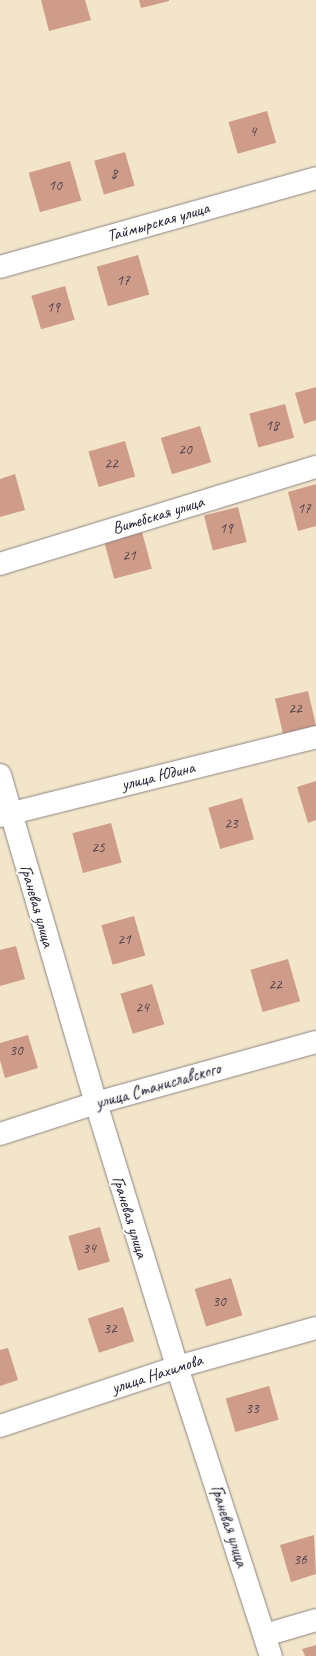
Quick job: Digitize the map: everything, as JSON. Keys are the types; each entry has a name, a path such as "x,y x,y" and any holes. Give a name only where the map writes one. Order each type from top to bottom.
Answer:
{"street":[{"name":"Таймырская улица","path":"0,267 316,178"},
{"name":"Витебская улица","path":"0,564 316,467"},
{"name":"улица Юдина","path":"5,814 316,737"},
{"name":"Граневая улица","path":"0,775 5,814 96,1104 176,1367 271,1656"},
{"name":"улица Станиславского","path":"0,1134 96,1104 316,1042"},
{"name":"улица Нахимова","path":"0,1426 176,1367 316,1328"},
{"path":"264,1635 316,1620"}],"building":[{"path":"41,0 85,0 91,20 49,31"},
{"path":"139,0 169,0 169,1 141,8"},
{"path":"267,111 276,143 238,154 229,122"},
{"path":"125,152 135,186 104,194 94,161"},
{"path":"70,161 81,200 40,212 29,173"},
{"path":"138,255 149,294 108,306 97,267"},
{"path":"65,286 75,320 41,329 31,296"},
{"path":"316,387 316,420 304,424 295,393"},
{"path":"285,404 294,438 258,447 249,414"},
{"path":"200,426 211,462 172,474 161,438"},
{"path":"125,441 135,477 99,487 88,451"},
{"path":"15,474 25,510 0,517 0,479"},
{"path":"316,484 316,526 298,531 288,492"},
{"path":"238,507 247,542 213,550 204,515"},
{"path":"142,532 152,569 114,579 104,542"},
{"path":"308,691 316,726 283,734 275,699"},
{"path":"316,781 316,820 308,823 297,787"},
{"path":"242,798 254,839 220,849 208,808"},
{"path":"111,823 122,863 83,873 72,833"},
{"path":"134,916 145,955 113,965 101,925"},
{"path":"16,946 25,979 0,986 0,950"},
{"path":"288,959 300,1001 263,1012 251,970"},
{"path":"152,984 164,1024 133,1034 120,994"},
{"path":"28,1035 38,1068 5,1078 0,1060 0,1043"},
{"path":"100,1227 110,1262 78,1271 68,1236"},
{"path":"231,1278 242,1315 206,1326 195,1289"},
{"path":"123,1307 134,1341 99,1353 88,1318"},
{"path":"8,1348 18,1380 0,1386 0,1350"},
{"path":"269,1386 279,1420 235,1432 226,1398"},
{"path":"314,1535 316,1574 291,1582 280,1545"},
{"path":"316,1645 316,1656 305,1656 302,1649"}]}
